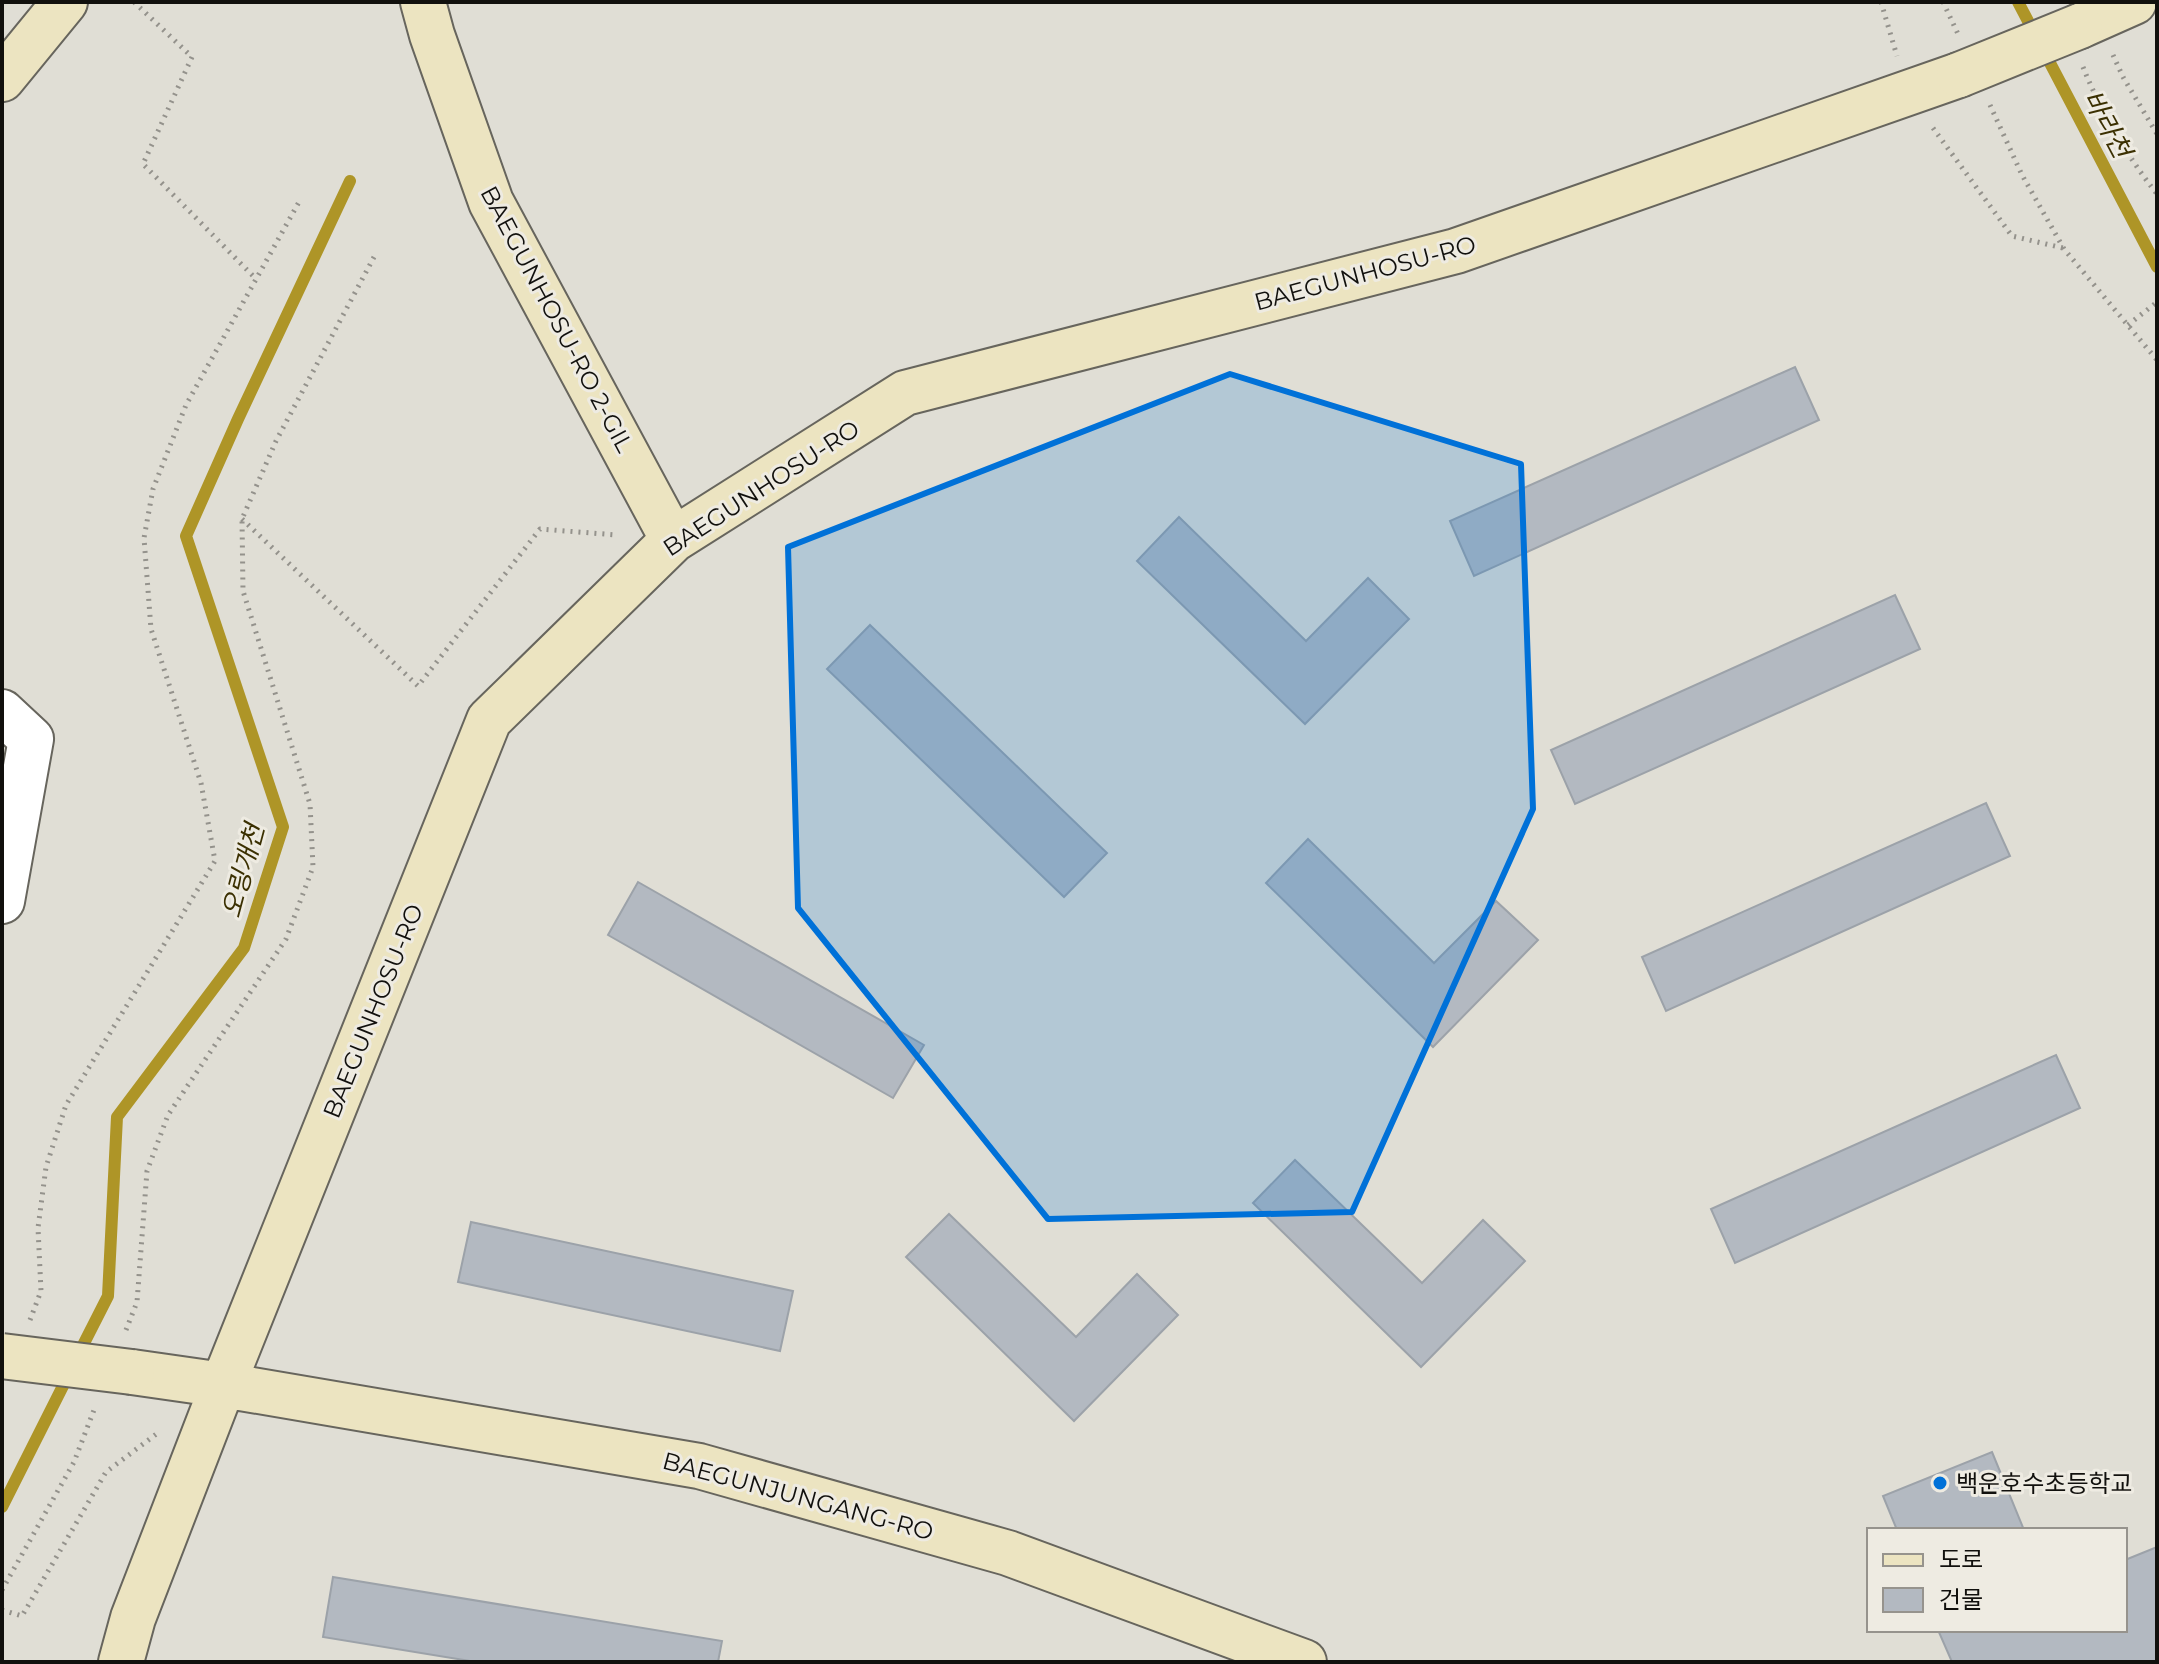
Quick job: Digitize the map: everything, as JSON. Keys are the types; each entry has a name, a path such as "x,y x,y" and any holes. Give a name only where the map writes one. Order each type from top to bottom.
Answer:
{"street":[{"path":"2,79 65,2"},
{"name":"BAEGUNHOSU-RO 2-GIL","path":"423,2 491,202 673,540"},
{"name":"BAEGUNHOSU-RO","path":"121,1662 133,1618 223,1385 489,720 673,540 905,393 1456,251 1907,93 1970,74 2097,26"},
{"path":"2,712 31,739 2,901"},
{"name":"BAEGUNJUNGANG-RO","path":"2,1356 129,1352 223,1385 699,1466 1008,1553 1304,1662"}],"path":[{"path":"134,2 192,57 143,164 256,279"},
{"path":"1881,2 1907,93 2012,236 2064,249"},
{"path":"1943,2 1970,74 2064,249 2157,360"},
{"path":"2097,26 2157,134"},
{"path":"2097,26 2094,95 2141,174 2157,194"},
{"path":"30,1321 41,1291 38,1228 46,1167 66,1105 215,861 201,783 151,629 144,538 153,489 186,405 299,202"},
{"path":"129,1352 137,1302 147,1171 168,1115 286,939 313,867 310,804 243,591 242,519 276,441 374,257"},
{"path":"2128,325 2157,302"},
{"path":"242,519 418,686 540,529 673,540"},
{"path":"2,1590 74,1462 97,1404"},
{"path":"2,1610 22,1616 106,1472 165,1428"}],"highlighted area":[{"path":"1230,374 1521,464 1533,809 1352,1212 1048,1219 798,908 788,547"}],"building":[{"path":"1795,367 1819,420 1474,576 1450,521"},
{"path":"1179,517 1306,641 1368,578 1409,619 1305,724 1137,561"},
{"path":"1895,595 1920,649 1575,804 1551,750"},
{"path":"870,625 1107,853 1064,897 827,669"},
{"path":"1986,803 2010,856 1666,1011 1642,957"},
{"path":"1308,839 1434,963 1496,901 1538,940 1433,1047 1266,883"},
{"path":"638,882 924,1045 893,1098 608,935"},
{"path":"2056,1055 2080,1108 1735,1263 1711,1209"},
{"path":"1295,1160 1422,1283 1483,1220 1525,1261 1421,1367 1253,1203"},
{"path":"949,1214 1076,1337 1137,1274 1178,1315 1074,1421 906,1257"},
{"path":"471,1222 793,1291 780,1351 458,1282"},
{"path":"1992,1452 2023,1528 1896,1528 1883,1496"},
{"path":"2157,1547 2157,1662 1952,1662 1939,1632 2127,1632 2127,1559"},
{"path":"333,1577 722,1641 718,1662 476,1662 323,1637"}],"waterway":[{"name":"바라천","path":"2018,2 2157,267"},
{"name":"오링개천","path":"77,1357 108,1296 117,1117 244,948 283,827 186,536 350,181"},
{"name":"오링개천","path":"2,1507 69,1374"}],"place":[{"name":"백운호수초등학교","path":"1940,1483"}]}
